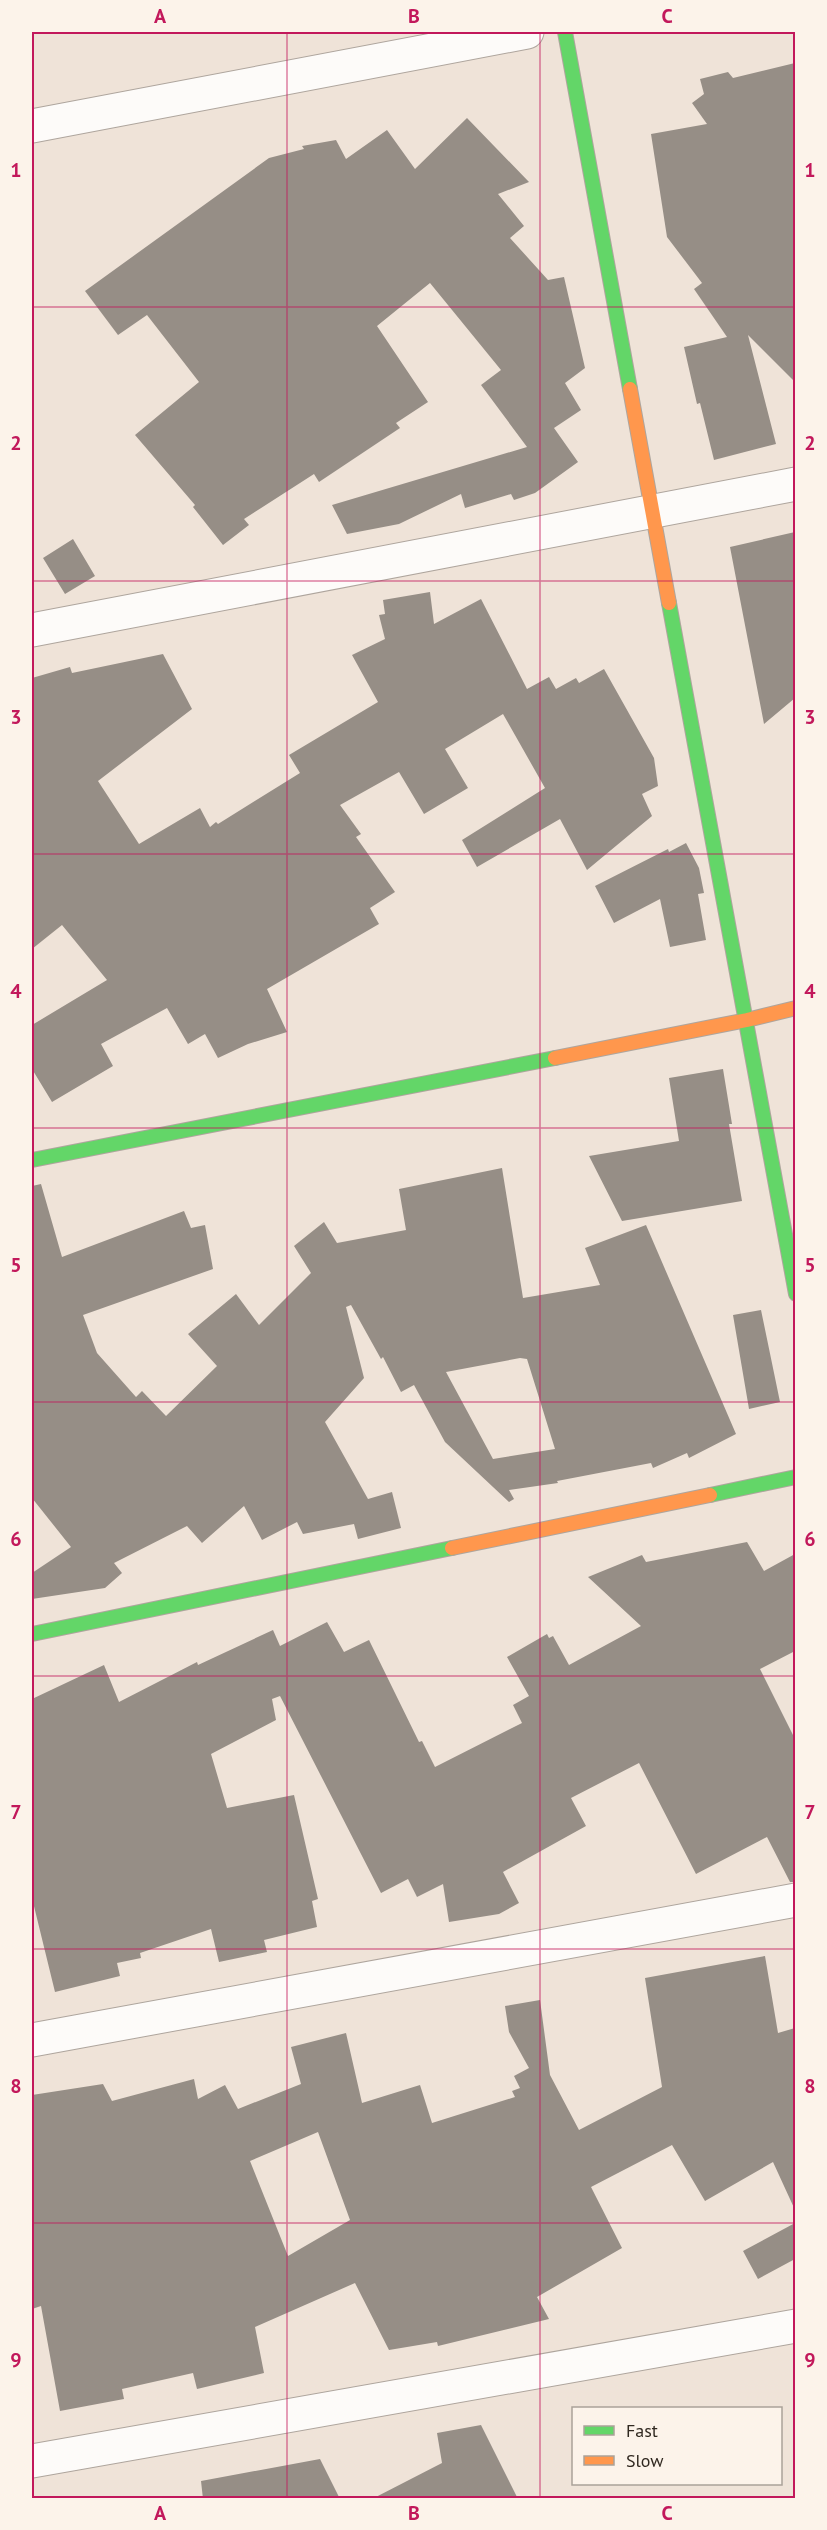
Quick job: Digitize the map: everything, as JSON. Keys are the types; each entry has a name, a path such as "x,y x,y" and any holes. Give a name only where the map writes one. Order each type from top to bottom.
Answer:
{"street":[{"path":"32,126 527,32"},
{"path":"565,32 747,1020 795,1294"},
{"path":"32,630 795,484"},
{"path":"32,1160 747,1020 795,1008"},
{"path":"32,1634 795,1477"},
{"path":"32,2040 795,1900"},
{"path":"32,2461 795,2326"}],"building":[{"path":"795,63 795,382 748,335 776,444 714,460 700,403 697,404 684,347 727,337 694,289 702,283 667,237 651,134 707,124 692,103 704,94 700,79 728,72 733,78"},
{"path":"467,118 529,182 498,194 524,226 510,238 548,280 564,277 585,368 565,383 581,410 554,428 578,462 535,493 514,500 511,494 465,508 461,494 399,524 347,534 332,505 527,447 481,385 501,370 430,283 377,326 428,402 396,423 400,428 319,482 314,474 244,519 249,525 223,545 193,507 195,505 135,435 199,382 147,315 118,335 85,291 269,158 304,149 302,146 336,140 346,159 387,130 415,169"},
{"path":"795,532 795,698 764,724 730,547"},
{"path":"73,539 95,576 65,594 43,558"},
{"path":"430,592 434,624 481,599 527,689 549,677 556,689 576,678 579,683 604,669 654,758 658,786 642,794 652,816 587,870 560,819 477,867 462,840 545,788 503,714 445,749 468,788 424,814 399,772 340,805 361,834 356,837 395,892 370,908 379,924 267,989 287,1032 248,1044 218,1058 205,1034 188,1044 167,1008 101,1044 113,1066 52,1102 32,1069 32,1025 107,980 62,925 32,949 32,678 70,667 72,673 163,654 192,709 98,781 139,844 200,808 210,827 216,822 218,824 300,773 289,755 378,702 352,655 385,639 379,615 385,614 383,600"},
{"path":"686,843 699,868 704,893 698,894 706,940 670,947 660,899 614,923 595,886 668,849 669,852"},
{"path":"723,1069 732,1124 729,1124 742,1201 622,1221 589,1156 679,1141 669,1078"},
{"path":"502,1168 523,1298 600,1285 585,1248 646,1225 736,1434 689,1458 687,1453 653,1468 651,1463 557,1481 558,1483 509,1490 514,1499 509,1502 445,1442 414,1385 401,1392 383,1357 381,1359 351,1305 346,1307 364,1378 325,1422 368,1499 392,1492 401,1528 358,1539 354,1524 303,1534 297,1522 262,1540 244,1506 202,1543 187,1526 114,1563 122,1573 105,1588 32,1599 32,1573 71,1547 32,1498 32,1186 41,1184 62,1257 184,1211 191,1228 205,1225 213,1269 83,1315 97,1353 136,1397 142,1391 166,1416 217,1366 188,1334 236,1294 259,1325 311,1273 294,1246 324,1222 337,1243 406,1230 399,1189","holes":["520,1358 527,1359 555,1449 493,1459 446,1372"]},
{"path":"761,1310 780,1402 749,1409 733,1315"},
{"path":"747,1542 764,1571 795,1554 795,1651 760,1669 795,1739 795,1882 790,1882 767,1837 696,1874 639,1763 571,1798 586,1826 503,1872 519,1903 499,1914 449,1922 443,1884 417,1897 408,1879 381,1893 280,1696 272,1699 276,1720 211,1754 227,1808 294,1795 318,1899 312,1901 317,1927 264,1940 267,1952 219,1962 211,1929 140,1953 141,1958 117,1963 120,1976 55,1992 32,1898 32,1699 104,1665 119,1702 197,1662 198,1665 273,1630 280,1646 327,1622 344,1652 369,1640 419,1742 422,1741 435,1767 522,1723 513,1705 529,1696 507,1657 547,1634 549,1638 553,1636 569,1665 641,1626 588,1577 642,1555 646,1562"},
{"path":"765,1956 778,2033 795,2028 795,2210 773,2162 705,2201 672,2145 591,2187 622,2248 537,2297 549,2319 438,2346 437,2342 389,2350 355,2283 255,2327 264,2373 197,2389 193,2373 122,2389 124,2399 60,2411 41,2306 32,2309 32,2095 103,2084 112,2101 194,2079 198,2099 225,2085 238,2109 301,2084 291,2047 346,2033 362,2103 420,2085 432,2123 515,2097 512,2091 520,2088 514,2076 529,2068 509,2032 505,2006 540,2000 550,2075 579,2130 662,2087 645,1978","holes":["318,2132 350,2220 288,2256 250,2161"]},
{"path":"795,2223 795,2259 758,2279 743,2251"},
{"path":"481,2425 518,2499 372,2499 442,2463 437,2433"},
{"path":"320,2459 340,2499 203,2499 201,2481"}],"traffic: fast":[{"path":"565,32 630,389"},
{"path":"669,603 796,1294"},
{"path":"32,1160 555,1058"},
{"path":"710,1495 796,1477"},
{"path":"32,1634 452,1548"}],"traffic: slow":[{"path":"630,389 669,603"},
{"path":"555,1058 796,1008"},
{"path":"452,1548 710,1495"}]}
